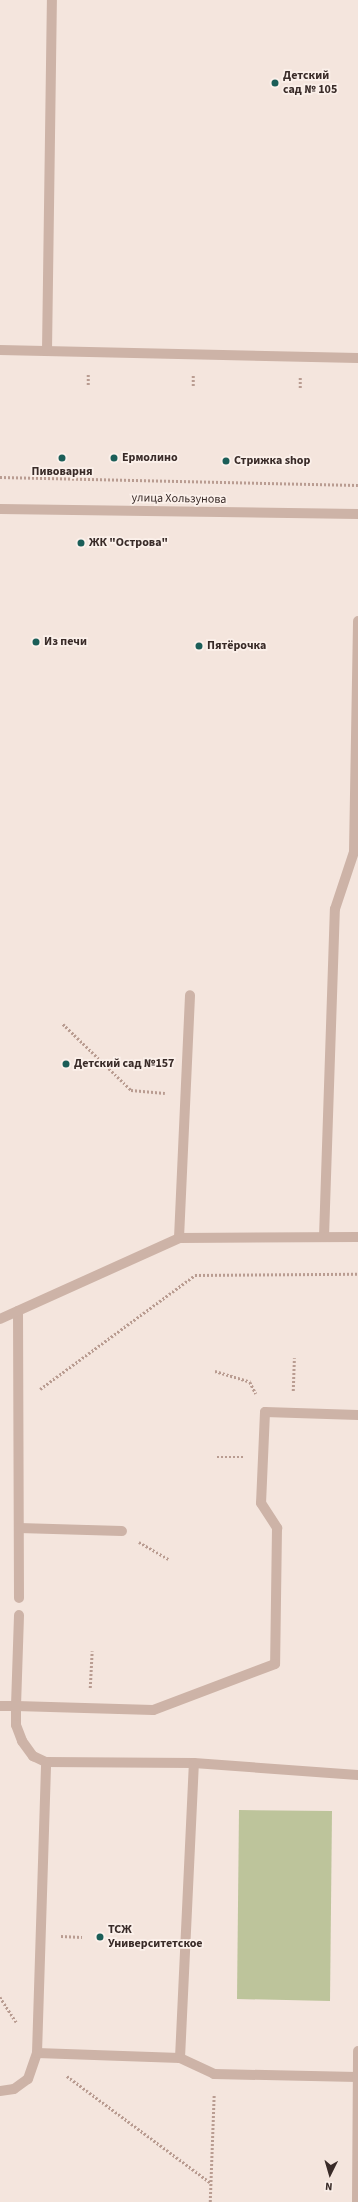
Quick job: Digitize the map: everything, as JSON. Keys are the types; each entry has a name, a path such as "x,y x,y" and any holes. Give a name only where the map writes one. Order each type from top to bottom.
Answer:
{"street":[{"path":"47,351 52,0"},
{"path":"0,350 358,358"},
{"name":"улица Хользунова","path":"0,509 358,514"},
{"path":"324,1237 335,909 356,852 358,621"},
{"path":"179,1238 190,995"},
{"path":"0,1320 179,1238 358,1237"},
{"path":"18,1311 20,1598"},
{"path":"0,1706 153,1710 275,1664 277,1528 261,1503 265,1412 358,1415"},
{"path":"19,1528 122,1531"},
{"path":"19,1615 16,1725 22,1741 33,1756 46,1762 194,1764 358,1775"},
{"path":"0,2091 14,2089 28,2079 37,2053 46,1762"},
{"path":"180,2058 194,1764"},
{"path":"357,2202 358,2051"},
{"path":"37,2053 180,2058 214,2074 357,2077"}],"path":[{"path":"0,477 358,485"},
{"path":"63,1024 131,1090 186,1094"},
{"path":"18,1404 195,1275 358,1274"},
{"path":"292,1413 294,1358"},
{"path":"215,1371 250,1382 265,1412"},
{"path":"122,1531 168,1559"},
{"path":"89,1708 92,1651"},
{"path":"0,1997 37,2053 211,2184"},
{"path":"210,2202 214,2074"}],"green space":[{"path":"239,1810 332,1811 330,2001 237,1999"}],"place":[{"name":"Детский сад № 105","path":"275,83"},
{"name":"Пивоварня","path":"62,458"},
{"name":"Ермолино","path":"114,458"},
{"name":"Стрижка shop","path":"226,461"},
{"name":"ЖК \"Острова\"","path":"81,543"},
{"name":"Из печи","path":"36,642"},
{"name":"Пятёрочка","path":"199,646"},
{"name":"Детский сад №157","path":"66,1064"},
{"name":"ТСЖ Университетское","path":"100,1937"}]}
